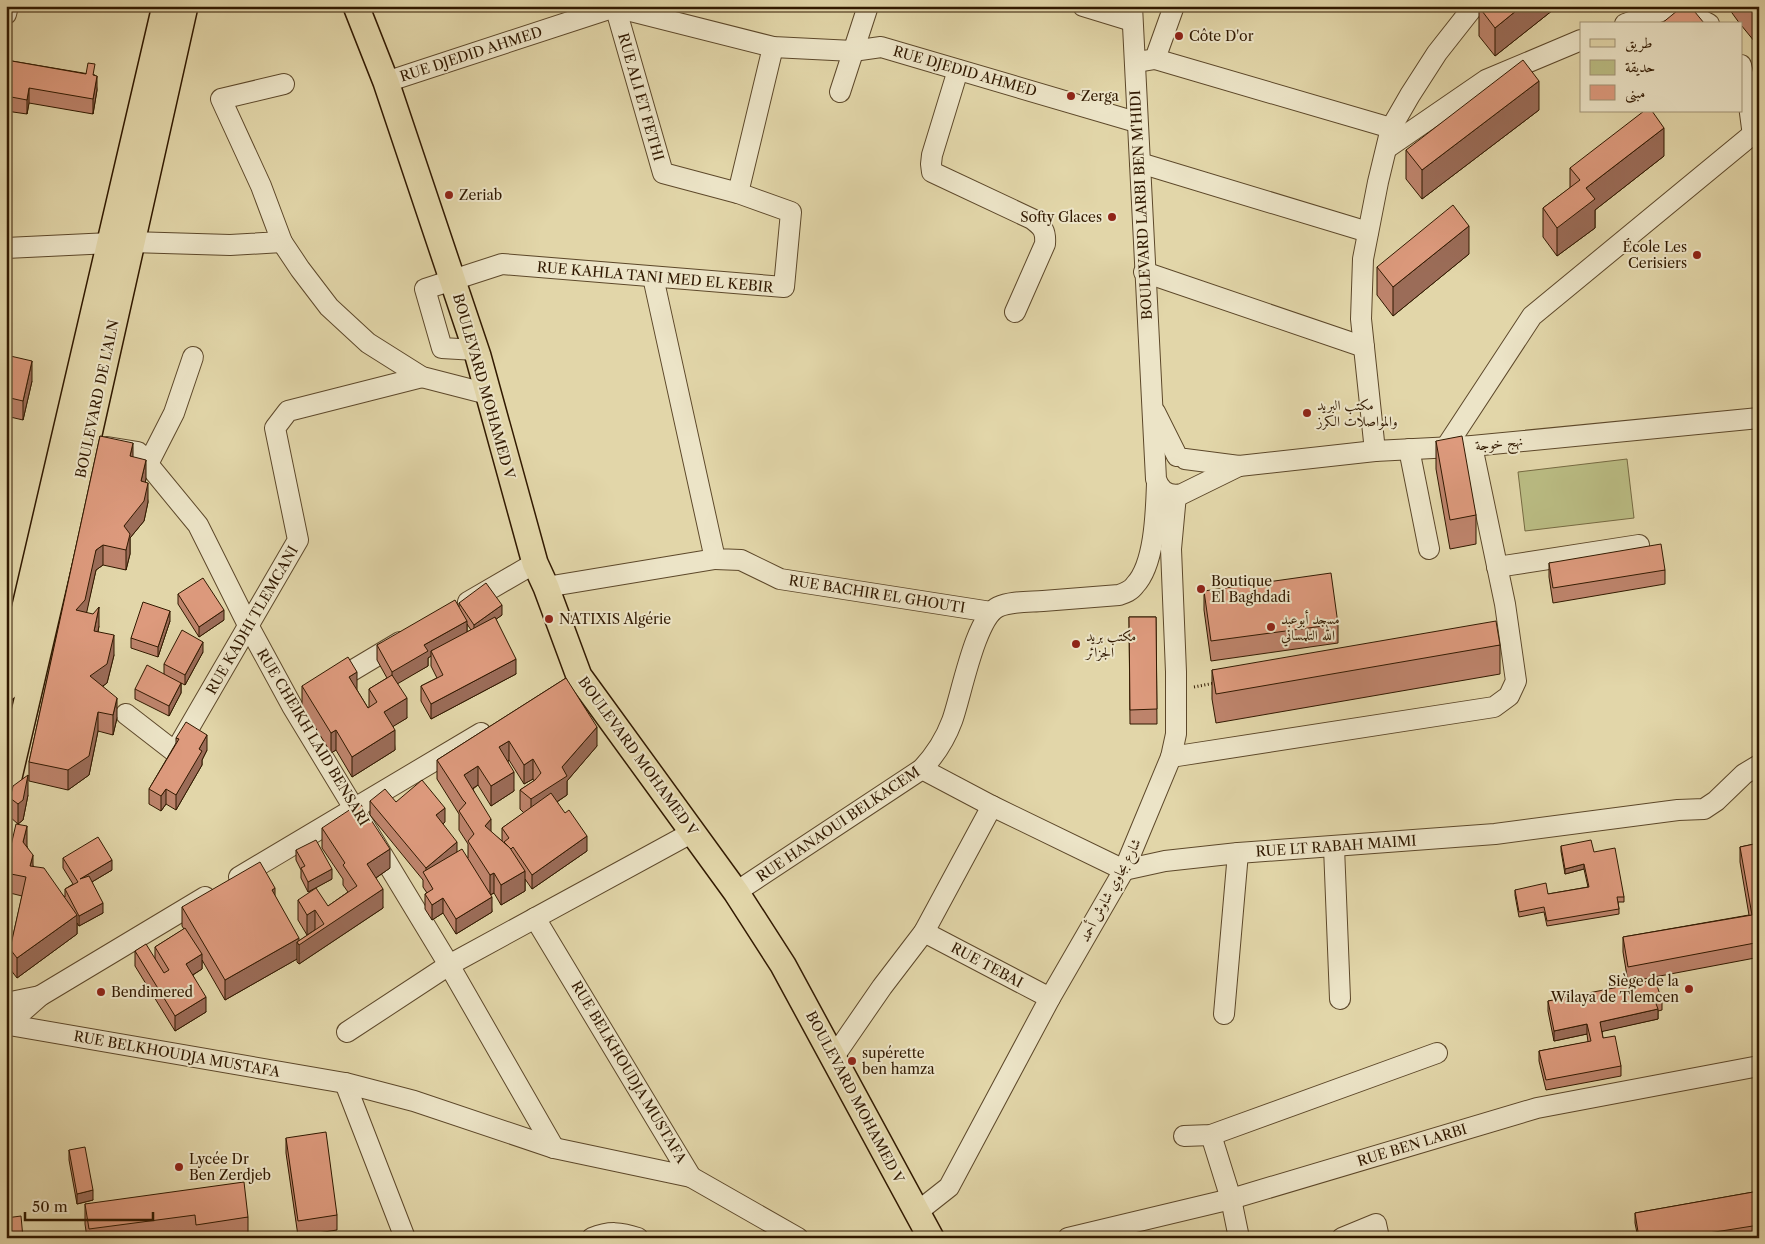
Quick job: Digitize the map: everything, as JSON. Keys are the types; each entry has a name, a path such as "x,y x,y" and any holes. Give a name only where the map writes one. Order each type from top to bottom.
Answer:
{"main road":[{"name":"BOULEVARD DE L'ALN","path":"6,790 87,443 120,242 165,6"},
{"name":"BOULEVARD DE L'ALN","path":"6,688 120,242 185,6"},
{"name":"BOULEVARD MOHAMED V","path":"356,6 386,82 476,350 535,563 546,587 571,680 693,832 736,892 783,965 931,1238"},
{"name":"BOULEVARD MOHAMED V","path":"916,1213 916,1238"}],"street":[{"path":"6,14 8,6"},
{"path":"840,92 868,6"},
{"path":"1083,6 1132,14"},
{"path":"1155,59 1174,6"},
{"path":"1375,451 1361,319 1362,259 1391,128 1437,53 1474,6"},
{"path":"1631,22 1675,6 1705,22"},
{"name":"RUE DJEDID AHMED","path":"386,82 615,7 773,47 853,52 881,47 1136,122"},
{"name":"RUE ALI ET FETHI","path":"615,7 663,173 738,193 791,212"},
{"name":"BOULEVARD LARBI BEN M'HIDI","path":"1119,596 1137,584 1147,562 1156,519 1157,479 1151,404 1132,14"},
{"path":"1387,148 1486,80 1580,40"},
{"path":"738,193 773,47"},
{"path":"1134,63 1155,59 1391,128"},
{"path":"1446,448 1532,316 1756,132 1742,69"},
{"path":"958,70 930,164 932,172 1032,219 1046,233 1045,244 1015,312"},
{"path":"284,84 221,99 261,186 282,242 329,307 368,344 422,377 488,394"},
{"path":"1140,163 1368,232"},
{"name":"RUE KAHLA TANI MED EL KEBIR","path":"452,280 502,264 784,288 791,212"},
{"path":"6,248 120,242 230,245 282,242"},
{"path":"1144,272 1364,347"},
{"path":"653,277 715,559"},
{"path":"148,464 174,414 192,357"},
{"name":"RUE KADHI TLEMCANI","path":"126,714 175,752 298,540 275,428 288,411 422,377"},
{"path":"1151,404 1181,457 1192,464 1195,474 1192,486 1182,493 1165,492 1157,479 1160,463 1165,459 1181,457"},
{"name":"نهج خوجة","path":"1181,457 1239,466 1375,451 1472,446 1759,418"},
{"name":"RUE CHEIKH LAID BENSARI","path":"87,443 138,452 198,525 248,625 306,698 355,807 449,965 554,1148"},
{"path":"1171,757 1494,707 1509,696 1516,681 1505,604 1472,446"},
{"path":"1409,449 1429,550"},
{"name":"نهج خوجة","path":"1182,493 1239,466"},
{"name":"شارع بجاوي شاوش أحمد","path":"916,1213 949,1187 1050,998 1124,870 1171,757 1176,734 1176,690 1171,549 1182,493"},
{"path":"1497,567 1639,545"},
{"name":"RUE BACHIR EL GHOUTI","path":"546,587 715,559 741,560 780,579 991,612 998,607 1015,603 1119,596"},
{"path":"451,612 535,563"},
{"name":"RUE HANAOUI BELKACEM","path":"736,892 922,769 935,755 952,722 970,658 982,626 991,612"},
{"path":"306,698 418,632"},
{"path":"8,1025 40,996 496,724"},
{"name":"RUE LT RABAH MAIMI","path":"1124,870 1165,861 1238,853 1495,834 1678,810 1704,809 1716,801 1744,774 1759,765"},
{"path":"922,769 992,806 1124,870"},
{"path":"833,1058 882,987 924,932 992,806"},
{"path":"347,1032 449,965 693,832"},
{"path":"1334,847 1340,999"},
{"path":"1224,1014 1238,853"},
{"name":"RUE BELKHOUDJA MUSTAFA","path":"535,918 691,1177"},
{"name":"RUE TEBAI","path":"924,932 1050,998"},
{"path":"6,1003 40,996"},
{"name":"RUE BELKHOUDJA MUSTAFA","path":"8,1025 345,1083 414,1101 554,1148 691,1177"},
{"path":"1184,1136 1211,1135 1437,1053"},
{"name":"RUE BEN LARBI","path":"1068,1238 1231,1199 1537,1108 1759,1066"},
{"path":"345,1083 405,1238"},
{"path":"1211,1135 1231,1199 1239,1238"},
{"path":"691,1177 798,1238"},
{"path":"1342,1238 1376,1224 1379,1238"},
{"path":"592,1238 606,1233 623,1233 638,1238"}],"path":[{"path":"1176,690 1222,682"}],"green space":[{"path":"1627,459 1634,518 1525,531 1518,472"}],"building":[{"path":"1522,6 1495,28 1479,7"},
{"path":"1683,6 1690,6 1703,22 1663,22"},
{"path":"1749,6 1759,6 1759,19"},
{"path":"6,60 86,74 88,63 95,64 93,75 97,76 93,99 29,88 27,100 6,96"},
{"path":"1523,60 1539,81 1422,170 1406,150"},
{"path":"1643,112 1653,112 1664,128 1586,188 1595,199 1557,228 1543,208 1580,180 1570,168"},
{"path":"1453,205 1469,226 1393,287 1377,267"},
{"path":"6,355 32,361 23,401 6,397"},
{"path":"100,436 133,443 130,456 146,460 141,481 148,483 144,501 124,526 130,534 126,550 103,545 96,550 85,600 76,610 93,614 99,607 94,631 114,635 107,664 90,676 117,698 113,715 98,712 89,756 68,770 29,762"},
{"path":"1462,436 1476,515 1450,520 1436,441"},
{"path":"1661,544 1665,570 1553,588 1549,563"},
{"name":"مسجد أبوعبد الله التلمساني","path":"1331,573 1338,624 1211,641 1204,591"},
{"path":"203,578 224,610 199,627 178,594"},
{"path":"486,583 502,605 474,625 459,603"},
{"path":"455,600 467,621 424,645 428,651 392,672 377,645"},
{"path":"143,602 170,611 158,647 131,638"},
{"path":"495,617 516,659 431,704 421,686 443,675 431,651"},
{"path":"1129,617 1156,617 1157,709 1130,710"},
{"path":"1496,621 1500,645 1216,694 1212,670"},
{"path":"182,630 203,642 185,675 164,664"},
{"path":"348,657 357,672 349,677 368,708 377,702 369,689 392,675 407,698 384,712 395,730 352,757 336,730 331,733 302,686"},
{"path":"147,665 181,683 169,706 135,689"},
{"path":"566,678 597,727 562,767 567,776 531,799 520,790 535,780 541,773 533,759 524,765 509,741 499,747 514,772 491,786 478,766 464,775 491,819 485,826 510,848 525,871 501,885 494,873 490,875 468,841 474,834 459,811 466,803 437,760"},
{"path":"186,722 207,735 199,749 202,751 176,795 166,789 161,796 149,789 179,739 176,738"},
{"path":"28,775 23,800 18,804 10,798 13,786"},
{"path":"422,780 445,808 436,815 457,842 426,868 370,801 385,789 396,802"},
{"path":"551,793 565,813 569,810 587,836 532,875 513,847 511,849 504,842 509,838 502,828"},
{"path":"360,803 390,849 367,864 383,889 299,945 297,942 324,924 315,910 307,915 298,900 316,888 328,906 357,886 343,865 345,863 322,828"},
{"path":"16,824 27,826 23,842 33,855 30,866 44,868 77,915 17,958 10,949 26,877 6,873"},
{"path":"98,837 112,860 80,879 89,876 103,903 79,916 65,889 78,882 63,858"},
{"path":"316,840 332,869 308,882 301,868 305,866 296,850"},
{"path":"1591,840 1594,852 1615,848 1624,897 1617,897 1619,909 1547,921 1544,907 1519,912 1515,890 1546,883 1548,894 1589,887 1584,864 1565,869 1561,846"},
{"path":"1759,843 1759,967 1755,943 1628,967 1623,937 1752,915 1740,847"},
{"path":"462,849 492,897 456,919 443,898 432,905 425,894 433,889 423,872"},
{"path":"260,862 275,888 272,890 299,938 225,980 182,907"},
{"path":"185,928 202,954 186,964 206,997 175,1016 135,951 146,944 164,973 169,970 155,947"},
{"path":"1649,981 1651,987 1657,986 1662,1000 1655,1001 1658,1009 1600,1022 1603,1038 1615,1036 1621,1066 1546,1080 1539,1051 1591,1041 1587,1024 1554,1031 1548,1001"},
{"path":"326,1132 337,1215 298,1221 286,1138"},
{"path":"85,1147 93,1190 77,1194 69,1150"},
{"path":"244,1182 248,1217 196,1225 195,1215 89,1229 85,1204"},
{"path":"1759,1191 1759,1225 1677,1238 1639,1238 1635,1213"},
{"path":"21,1216 23,1238 6,1238 6,1218"}],"place":[{"name":"Côte D'or","path":"1179,36"},
{"name":"Zerga","path":"1071,96"},
{"name":"Zeriab","path":"449,195"},
{"name":"Softy Glaces","path":"1112,217"},
{"name":"École Les Cerisiers","path":"1697,255"},
{"name":"مكتب البريد والمواصلات الكرز","path":"1307,413"},
{"name":"Boutique El Baghdadi","path":"1201,589"},
{"name":"NATIXIS Algérie","path":"549,619"},
{"name":"مسجد أبوعبد الله التلمساني","path":"1271,627"},
{"name":"مكتب بريد الجزائر","path":"1076,644"},
{"name":"Siège de la Wilaya de Tlemcen","path":"1689,989"},
{"name":"Bendimered","path":"101,992"},
{"name":"supérette ben hamza","path":"852,1061"},
{"name":"Lycée Dr Ben Zerdjeb","path":"179,1167"}]}
